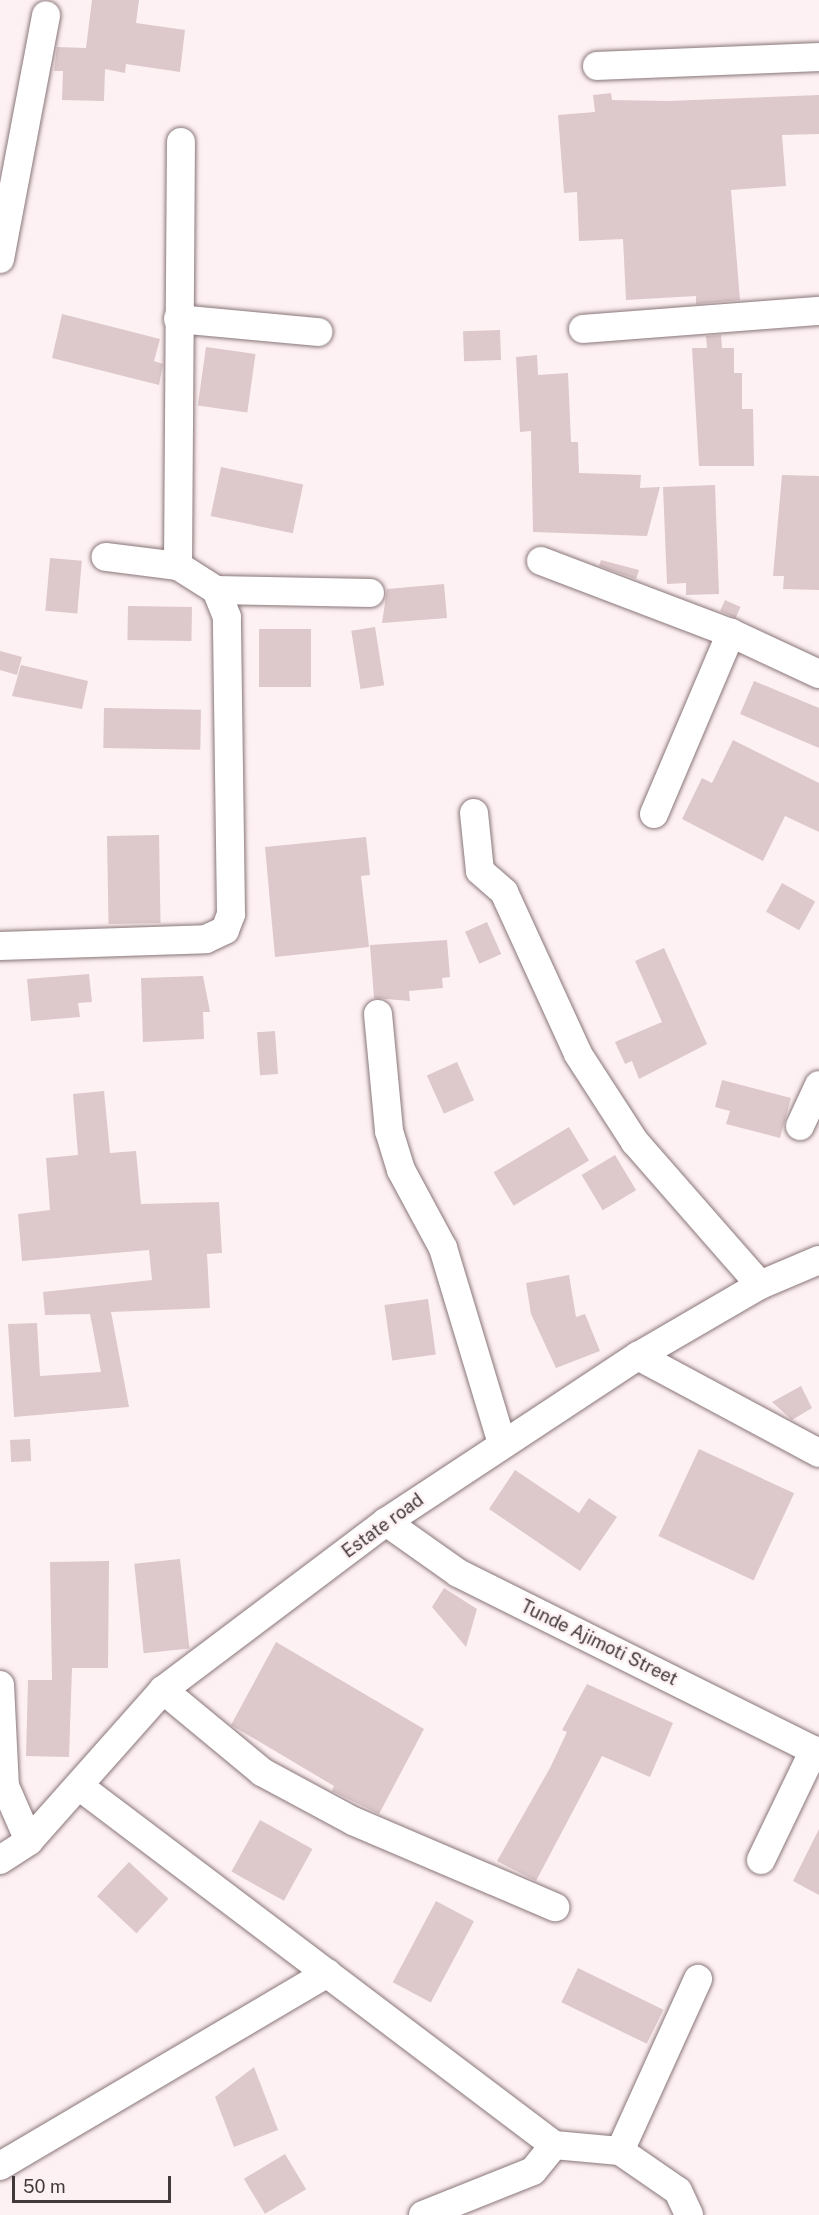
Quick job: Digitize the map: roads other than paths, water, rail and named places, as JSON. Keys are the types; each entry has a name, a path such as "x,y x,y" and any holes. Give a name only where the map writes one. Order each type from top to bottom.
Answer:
{"street":[{"path":"0,259 46,15"},
{"path":"597,66 819,57"},
{"path":"177,566 181,142"},
{"path":"583,329 819,311"},
{"path":"178,318 318,332"},
{"path":"106,558 177,566 216,590 370,593"},
{"path":"541,561 731,633 819,674"},
{"path":"0,946 206,939 225,930 231,914 227,617 216,590"},
{"path":"654,814 731,633"},
{"path":"474,813 480,871 504,892 578,1054 635,1142 760,1285"},
{"path":"378,1014 389,1131 401,1170 443,1248 502,1443"},
{"path":"800,1126 819,1085"},
{"name":"Estate road","path":"0,1860 29,1841 163,1690 386,1522 502,1443 638,1356 760,1285 819,1260"},
{"path":"638,1356 819,1453"},
{"name":"Tunde Ajimoti Street","path":"386,1522 458,1573 816,1751"},
{"path":"0,1685 5,1786 29,1841"},
{"path":"163,1690 262,1772 353,1821 555,1907"},
{"path":"761,1860 816,1751"},
{"path":"79,1786 554,2145 620,2151 678,2191 689,2215"},
{"path":"0,2166 327,1973"},
{"path":"620,2151 698,1979"},
{"path":"423,2215 533,2171 554,2145"}]}
